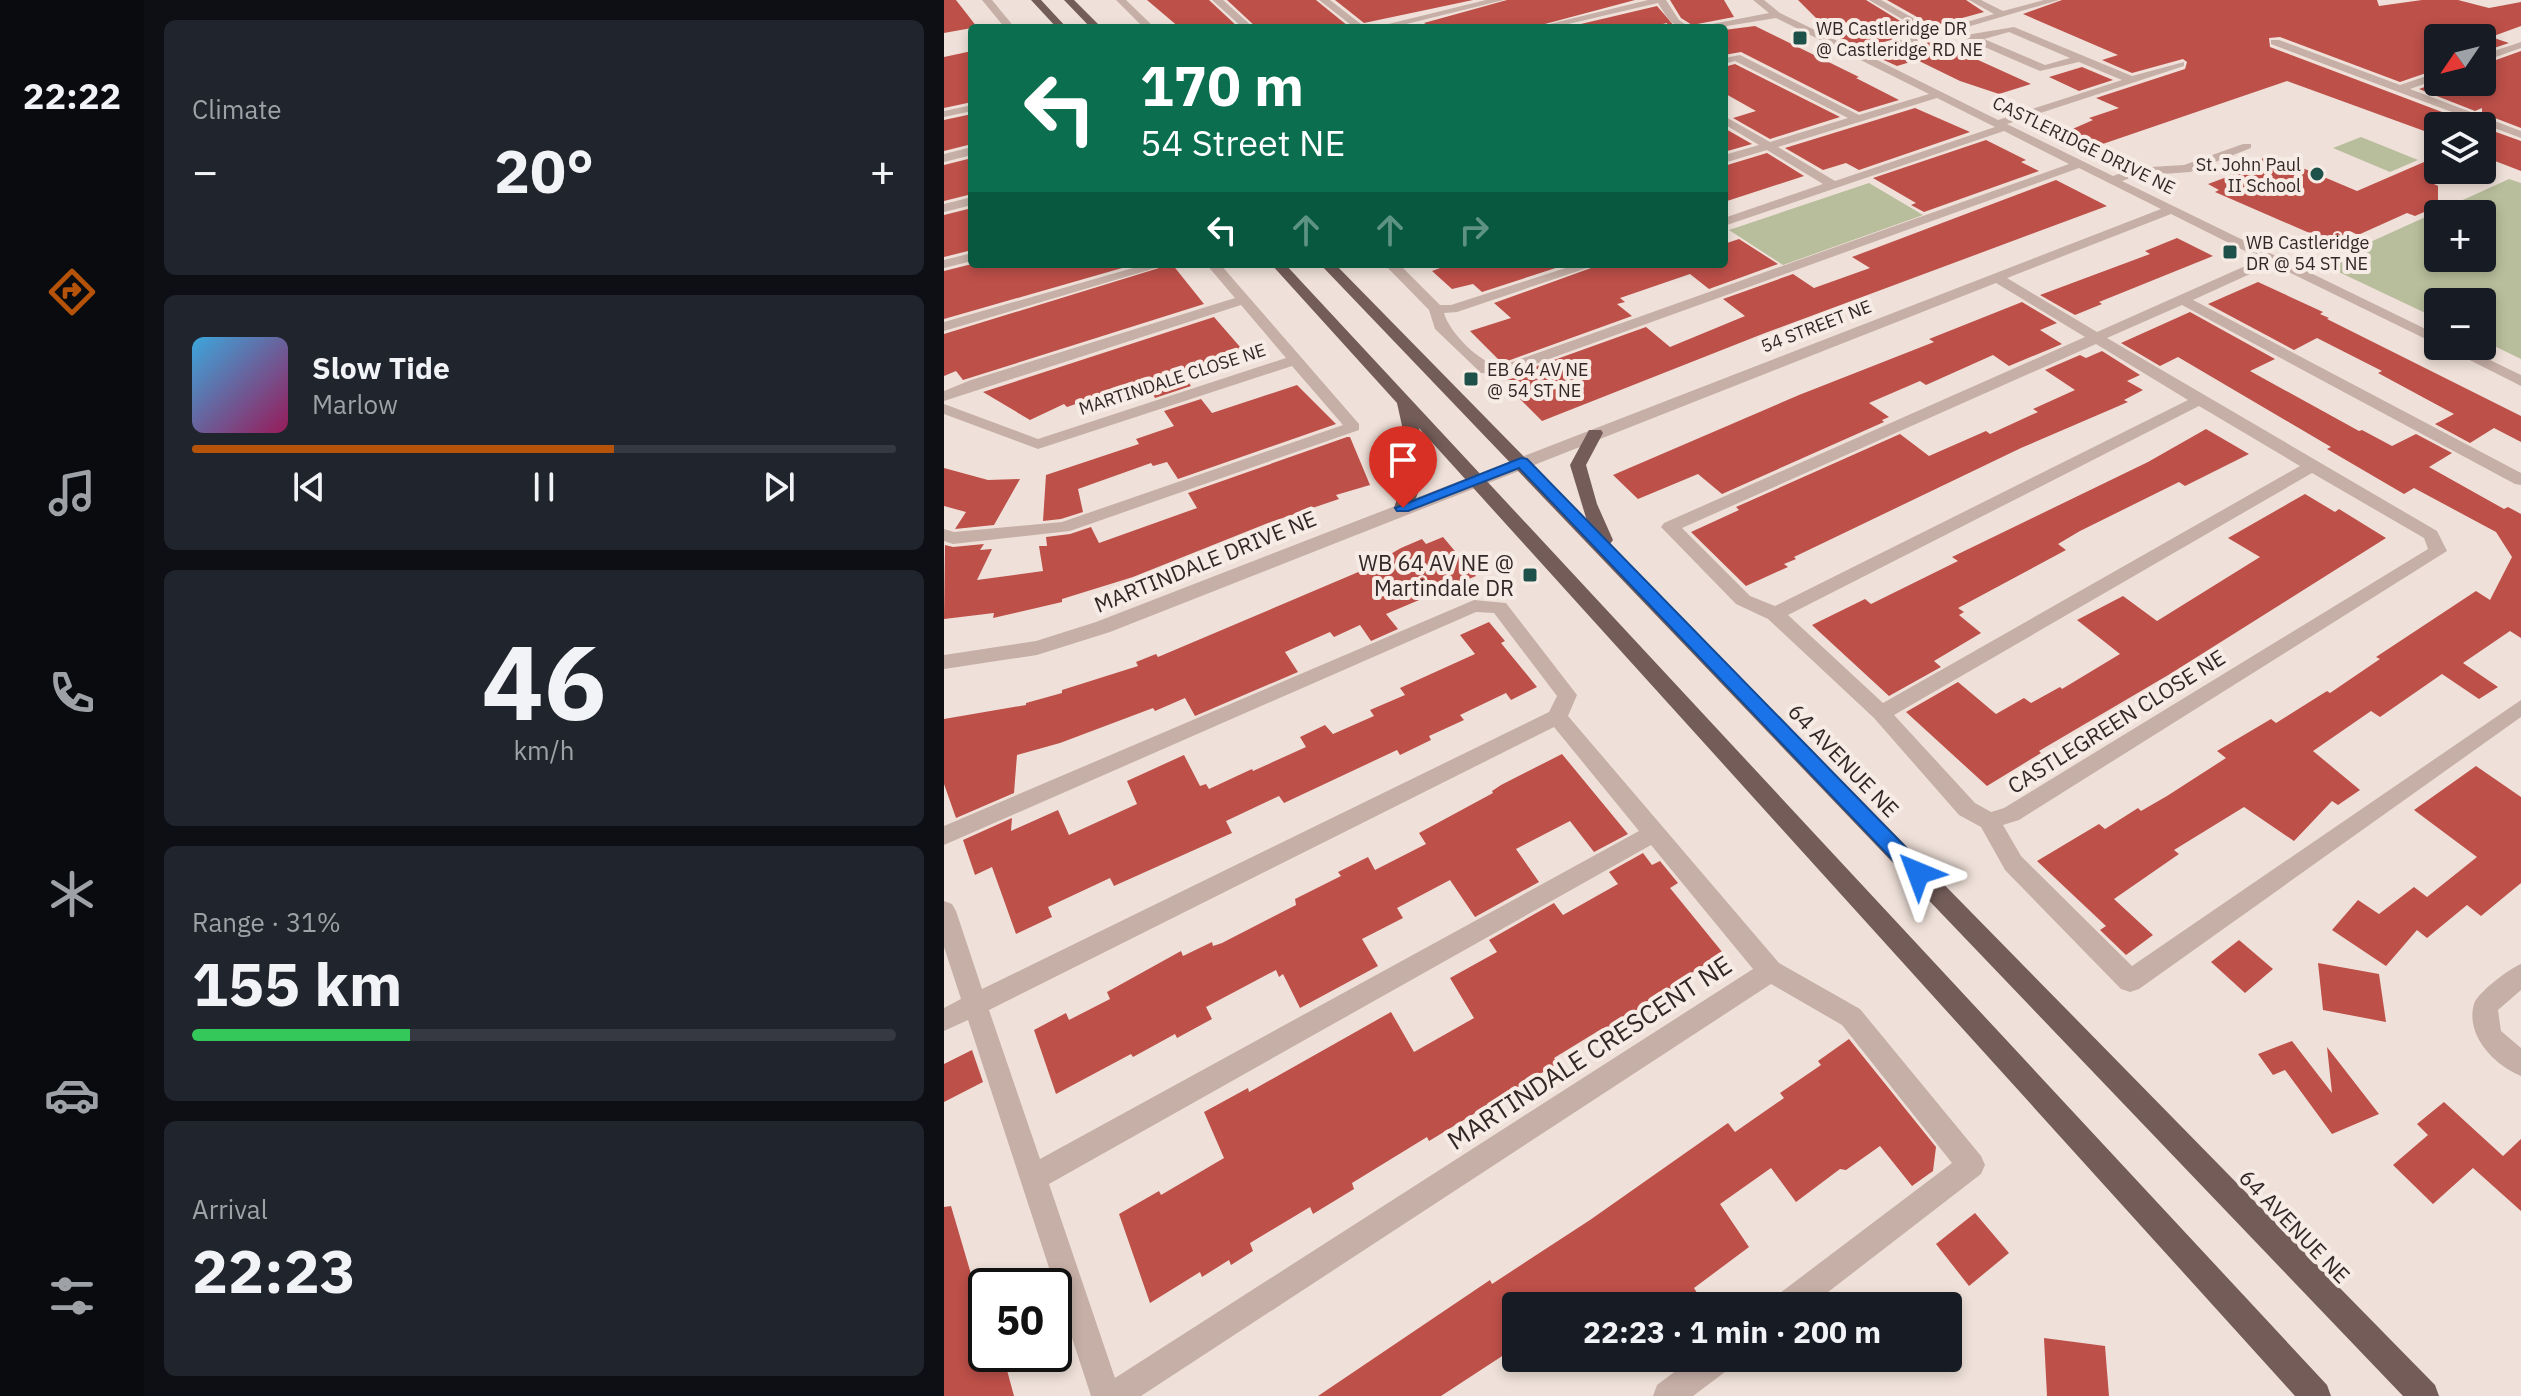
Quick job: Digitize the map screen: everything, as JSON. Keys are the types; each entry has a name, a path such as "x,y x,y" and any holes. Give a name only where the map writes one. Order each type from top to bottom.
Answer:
{"main road":[{"path":"1036,0 1058,24"},
{"path":"1069,0 1093,24"},
{"path":"1282,268 2316,1396"},
{"name":"64 AVENUE NE","path":"1331,268 2424,1396"},
{"path":"1401,396 1417,448 1416,480 1403,508"},
{"path":"1595,433 1578,465 1588,504 1611,555"}],"street":[{"path":"987,0 1007,24"},
{"path":"1121,0 1146,24"},
{"path":"1217,0 1244,24"},
{"path":"1324,0 1356,24"},
{"path":"1390,24 1440,9 1499,0"},
{"path":"1556,24 1661,0 1679,24"},
{"name":"CASTLERIDGE DRIVE NE","path":"1758,0 1777,15 1858,56 2424,334"},
{"path":"1874,0 1934,34"},
{"path":"1974,0 2003,15"},
{"path":"1858,56 2054,0"},
{"path":"1721,24 1777,15"},
{"path":"1952,29 2044,69 2081,58"},
{"path":"1975,39 2010,29 2132,80"},
{"path":"2275,42 2521,135"},
{"path":"2496,54 2521,45"},
{"path":"1730,59 1858,119"},
{"path":"1728,221 2180,64"},
{"path":"2400,89 2424,80"},
{"path":"1728,158 1937,95"},
{"path":"944,97 949,113"},
{"path":"1728,121 1833,185"},
{"path":"2110,181 2134,172 2186,169 2247,146"},
{"path":"944,158 968,152"},
{"path":"1395,268 1436,309 1440,326 1451,337 1486,370 1502,371 2077,165"},
{"path":"944,208 968,202"},
{"name":"54 STREET NE","path":"1476,479 2170,210"},
{"path":"944,264 968,258"},
{"path":"2272,259 1670,527 1743,600 1775,614 1881,713 1967,809 1989,821 2013,863 2130,981 2521,707"},
{"path":"944,327 1148,268"},
{"name":"MARTINDALE CLOSE NE","path":"944,409 1038,444 1295,360 1216,268"},
{"path":"1436,309 1452,309 1580,268"},
{"name":"CASTLEGREEN CLOSE NE","path":"1989,821 2011,814 2438,551 2431,535 2311,467 1997,278"},
{"path":"944,396 976,383 1244,300"},
{"path":"2182,300 2521,480"},
{"path":"944,535 953,538 1064,527 1353,427 1295,360"},
{"path":"2478,360 2521,381"},
{"path":"1775,614 2200,400"},
{"path":"1881,713 2311,467"},
{"name":"MARTINDALE DRIVE NE","path":"944,662 1037,648 1103,627 1476,479"},
{"path":"944,836 1474,606 1499,607 1567,695 1557,717 944,1020"},
{"name":"MARTINDALE CRESCENT NE","path":"1114,1396 1770,971 1557,717"},
{"path":"1031,1179 1656,832"},
{"path":"944,911 1106,1396"},
{"path":"1770,971 1851,1017 1971,1165 1804,1292"},
{"path":"2521,975 2485,1006 2489,1037 2521,1064"},
{"path":"1668,1396 1700,1372"}],"green space":[{"path":"2361,137 2418,160 2390,172 2333,148"},
{"path":"2509,179 2521,183 2521,359 2496,347 2496,288 2424,288 2424,312 2322,264 2424,218 2424,272 2496,272 2496,200 2463,200"},
{"path":"1869,183 1923,215 1783,265 1729,230"}],"building":[{"path":"944,0 956,0 975,24 968,24 968,29 944,33"},
{"path":"1147,0 1209,0 1235,24 1175,24"},
{"path":"1227,0 1316,0 1346,24 1253,24"},
{"path":"1335,0 1473,0 1364,23"},
{"path":"1507,0 1635,0 1545,24 1424,23"},
{"path":"1670,0 1724,0 1734,17 1697,24 1681,18"},
{"path":"1798,0 1866,0 1918,32 1860,49 1834,36"},
{"path":"1887,0 1966,0 1984,12 1933,26"},
{"path":"2062,0 2377,0 2379,6 2422,0 2458,0 2489,8 2521,2 2521,26 2496,35 2496,24 2424,24 2424,74 2400,82 2280,37 2269,38 2270,47 2442,112 2424,112 2424,131 2287,81 2091,148 2061,134 2093,120 2089,118 2119,108 2096,98 2185,69 2187,62 2183,59 2132,73 2102,60 2118,55 2023,14"},
{"path":"1657,6 1673,24 1667,23 1581,24"},
{"path":"1755,26 1899,100 1859,112 1741,52 1728,54 1728,29"},
{"path":"2496,39 2509,43 2496,47"},
{"path":"1934,40 2031,84 1999,94 1960,81 1917,60 1897,66 1877,57"},
{"path":"2521,51 2521,128 2496,118 2496,112 2482,112 2482,108 2475,111 2437,96 2496,96 2496,60"},
{"path":"968,52 968,103 944,108 944,57"},
{"path":"1735,64 1840,117 1770,139 1733,118 1756,111 1728,95 1728,66"},
{"path":"2082,67 2113,80 2079,91 2049,77"},
{"path":"1915,108 1970,132 1859,170 1846,163 1823,170 1785,148"},
{"path":"968,115 968,145 944,151 944,120"},
{"path":"1728,130 1752,144 1728,151"},
{"path":"2496,132 2521,141 2521,171 2496,161"},
{"path":"1986,140 2026,160 2021,162 2039,171 1924,212 1911,205 1916,203 1873,178"},
{"path":"1767,153 1804,176 1728,201 1728,165"},
{"path":"2272,155 2357,191 2424,162 2424,184 2438,186 2438,200 2424,200 2424,212 2415,216 2407,213 2358,235 2352,232 2330,242 2215,192 2219,190 2208,184 2235,174 2229,171"},
{"path":"968,159 968,195 944,201 944,165"},
{"path":"2056,180 2107,206 1765,333 1542,421 1520,399 1524,397 1507,380 1517,377 1515,374 1646,327 1670,347 1745,316 1723,299 1793,274 1814,288 1870,268 1852,257"},
{"path":"968,209 968,251 944,257 944,215"},
{"path":"2177,238 2213,256 2099,302 2102,304 2075,315 2040,295 2150,254 2145,251"},
{"path":"1739,239 1778,264 1709,289 1690,274 1620,298 1625,302 1617,304 1632,316 1502,363 1470,331 1511,318 1494,303 1591,268 1728,268 1728,243"},
{"path":"968,265 968,268 1122,268 944,319 944,271"},
{"path":"1159,268 1175,268 1204,304 963,380 956,371 944,376 944,334"},
{"path":"1440,268 1556,268 1482,292 1473,284 1452,289 1432,271"},
{"path":"2258,282 2323,312 2320,314 2327,319 2521,416 2521,442 2494,428 2470,443 2435,424 2454,414 2378,373 2382,371 2317,338 2294,350 2208,304"},
{"path":"2022,302 2057,323 2040,330 2062,344 2009,366 1993,355 1926,385 1920,381 1869,403 1889,417 1882,420 1884,422 1722,494 1698,474 1638,499 1613,475 1799,395 1934,342 1929,339"},
{"path":"2190,312 2275,359 2250,371 2392,446 2416,434 2452,453 2429,467 2504,509 2508,507 2521,514 2521,638 2510,631 2463,663 2498,687 2479,699 2442,674 2380,717 2371,711 2313,751 2360,790 2338,805 2332,801 2294,841 2244,807 2174,850 2179,854 2114,899 2153,935 2126,955 2100,930 2106,926 2037,861 2099,824 2105,829 2138,808 2141,811 2167,796 2226,758 2217,751 2271,719 2276,723 2327,691 2330,693 2380,659 2376,657 2476,591 2490,600 2512,557 2496,532 2414,488 2404,494 2178,357 2160,366 2121,343"},
{"path":"1214,317 1248,356 1184,376 1191,386 1155,398 1149,387 1096,403 1093,398 1067,407 1064,404 1030,420 983,392"},
{"path":"2102,351 2140,375 2127,381 2143,390 2124,400 2128,402 2021,448 1794,557 1796,559 1784,564 1788,567 1746,586 1691,532 1739,510 1736,507 1900,434 1929,456 1986,431 1990,434 2038,412 2033,409 2075,390 2045,370 2080,355 2086,358"},
{"path":"1297,385 1336,424 1178,479 1167,462 1153,466 1151,463 1078,489 1083,512 1043,521 1046,475 1139,444 1136,439 1174,426 1164,411 1201,399 1212,413"},
{"path":"2206,429 2249,454 2185,486 2179,482 2080,531 2058,544 2066,550 1958,608 1964,612 1959,615 1981,633 1934,661 1941,667 1889,696 1812,625 1865,599 1871,604 1958,561 1952,557 2148,462"},
{"path":"1350,437 1370,485 1336,495 1339,499 1268,523 1133,577 1062,599 1062,602 993,618 994,613 944,619 945,545 984,544 980,550 992,549 977,580 1043,571 1039,546 1047,546 1046,537 1091,527 1099,543 1197,508 1188,493"},
{"path":"944,468 988,480 1020,479 994,525 955,529 966,512 944,506"},
{"path":"2305,494 2335,512 2339,509 2386,538 1987,786 1906,712 1958,682 1996,714 2024,698 2031,703 2060,687 2062,689 2120,654 2077,620 2123,596 2157,621 2260,557 2228,538"},
{"path":"1443,537 1476,576 1386,614 1398,629 1371,641 1360,625 1334,637 1330,632 1285,652 1298,672 1195,716 1185,698 1155,711 1153,708 1060,743 1017,755 1014,793 956,818 944,784 944,719 1026,705 1138,666 1136,662 1156,654 1158,657 1389,559 1387,556 1422,539 1426,544"},
{"path":"1489,622 1505,641 1501,643 1537,687 1511,700 1506,693 1460,715 1464,720 1429,736 1431,740 1400,755 1397,750 1284,803 1279,796 1226,821 1232,833 1114,886 1110,878 1048,907 1052,917 1016,934 992,867 975,875 963,840 1012,818 1011,831 1058,810 1069,835 1137,804 1127,781 1184,755 1200,786 1206,784 1209,789 1253,771 1306,747 1300,737 1325,725 1333,734 1374,716 1370,710 1405,695 1400,688 1475,654 1460,635"},
{"path":"1562,754 1628,834 1594,852 1570,821 1516,849 1539,882 1475,917 1450,880 1397,908 1403,918 1362,939 1378,966 1300,1008 1283,974 1279,977 1276,970 1206,1007 1212,1019 1177,1038 1175,1034 1133,1057 1131,1054 1056,1094 1034,1030 1066,1013 1069,1020 1110,999 1107,992 1181,951 1183,956 1212,942 1213,946 1222,943 1296,905 1295,899 1341,876 1338,872 1368,857 1375,870 1426,844 1419,833"},
{"path":"2476,766 2521,797 2521,883 2481,916 2467,905 2427,938 2417,930 2386,966 2332,930 2358,900 2379,914 2414,887 2427,897 2477,857 2414,810"},
{"path":"1643,853 1652,865 1660,861 1678,883 1670,888 1723,953 1674,984 1677,988 1604,1033 1603,1028 1554,1058 1558,1063 1429,1141 1427,1137 1352,1183 1354,1189 1313,1214 1310,1207 1250,1243 1253,1251 1231,1265 1229,1260 1202,1277 1200,1272 1150,1303 1119,1214 1159,1191 1161,1195 1224,1158 1204,1112 1248,1088 1249,1092 1391,1012 1414,1052 1474,1018 1450,978 1497,952 1489,940 1554,903 1563,915 1618,884 1609,872"},
{"path":"2239,940 2273,969 2245,993 2211,962"},
{"path":"2318,963 2379,974 2386,1022 2323,1010"},
{"path":"1849,1039 1936,1147 1933,1171 1912,1186 1880,1146 1846,1170 1840,1169 1796,1202 1771,1168 1720,1204 1749,1247 1694,1288 1696,1292 1502,1292 1502,1356 1441,1396 1318,1396 1490,1280 1492,1284 1590,1220 1728,1123 1735,1132 1784,1098 1780,1093 1821,1065 1818,1061"},
{"path":"2292,1041 2332,1093 2327,1047 2379,1114 2332,1134 2285,1070 2273,1075 2258,1054"},
{"path":"972,1050 983,1082 944,1102 944,1064"},
{"path":"2444,1102 2503,1156 2521,1139 2521,1211 2473,1168 2433,1204 2393,1165 2428,1135 2417,1124"},
{"path":"951,1206 969,1268 968,1372 1008,1372 1014,1396 944,1396 944,1207"},
{"path":"1975,1213 2009,1253 1969,1286 1936,1244"},
{"path":"2044,1338 2105,1346 2109,1396 2047,1396"}],"place":[{"name":"WB Castleridge DR @ Castleridge RD NE","path":"1800,38"},
{"name":"St. John Paul II School","path":"2317,174"},
{"name":"WB Castleridge DR @ 54 ST NE","path":"2230,252"},
{"name":"EB 64 AV NE @ 54 ST NE","path":"1471,379"},
{"name":"WB 64 AV NE @ Martindale DR","path":"1530,575"}],"route":[{"path":"1403,508 1521,462 1918,873"}]}
